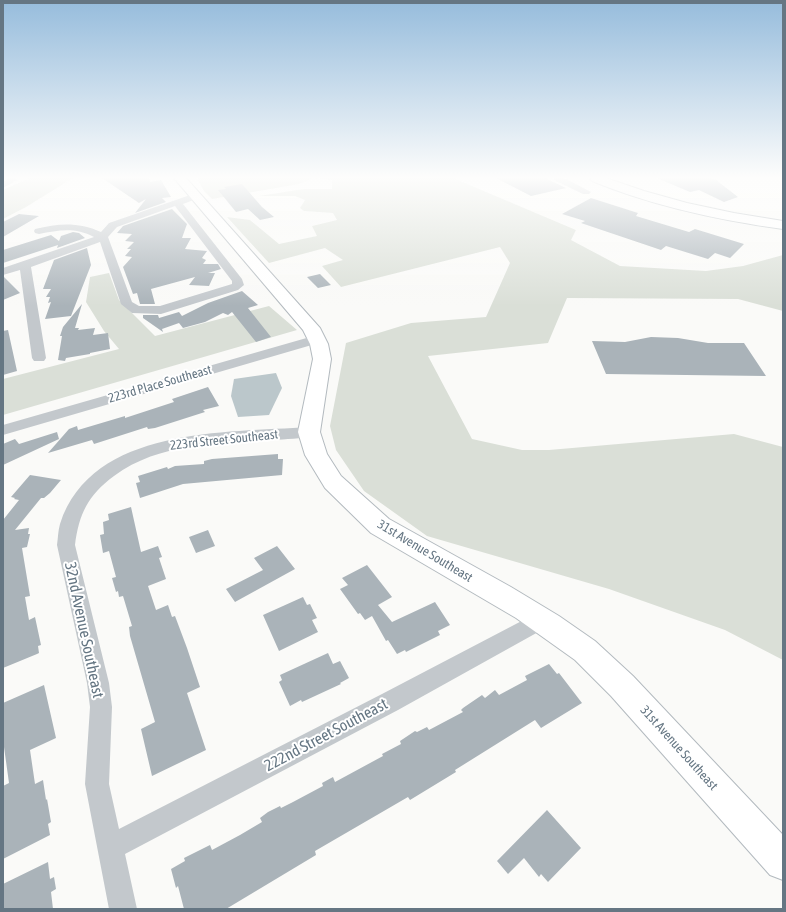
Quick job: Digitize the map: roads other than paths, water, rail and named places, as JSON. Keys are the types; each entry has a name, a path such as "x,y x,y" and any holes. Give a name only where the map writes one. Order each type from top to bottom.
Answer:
{"street":[{"path":"3,272 103,237 113,225 126,221"},
{"path":"39,231 69,226 80,227 103,237 127,304 136,310 161,310 234,288 238,284 238,281 200,221"},
{"name":"31st Avenue Southeast","path":"208,221 299,313 317,339 322,359 309,432 312,444 324,469 333,482 380,526 542,620 573,641 622,686 783,862"},
{"path":"751,221 783,225"},
{"path":"25,265 39,358"},
{"name":"223rd Place Southeast","path":"3,430 317,339"},
{"name":"223rd Street Southeast","path":"98,478 132,458 153,449 172,444 202,440 309,432"},
{"name":"32nd Avenue Southeast","path":"98,478 88,489 75,508 66,531 66,545 99,689 101,707 97,784 123,909"},
{"name":"222nd Street Southeast","path":"110,848 382,706 542,620"}]}
